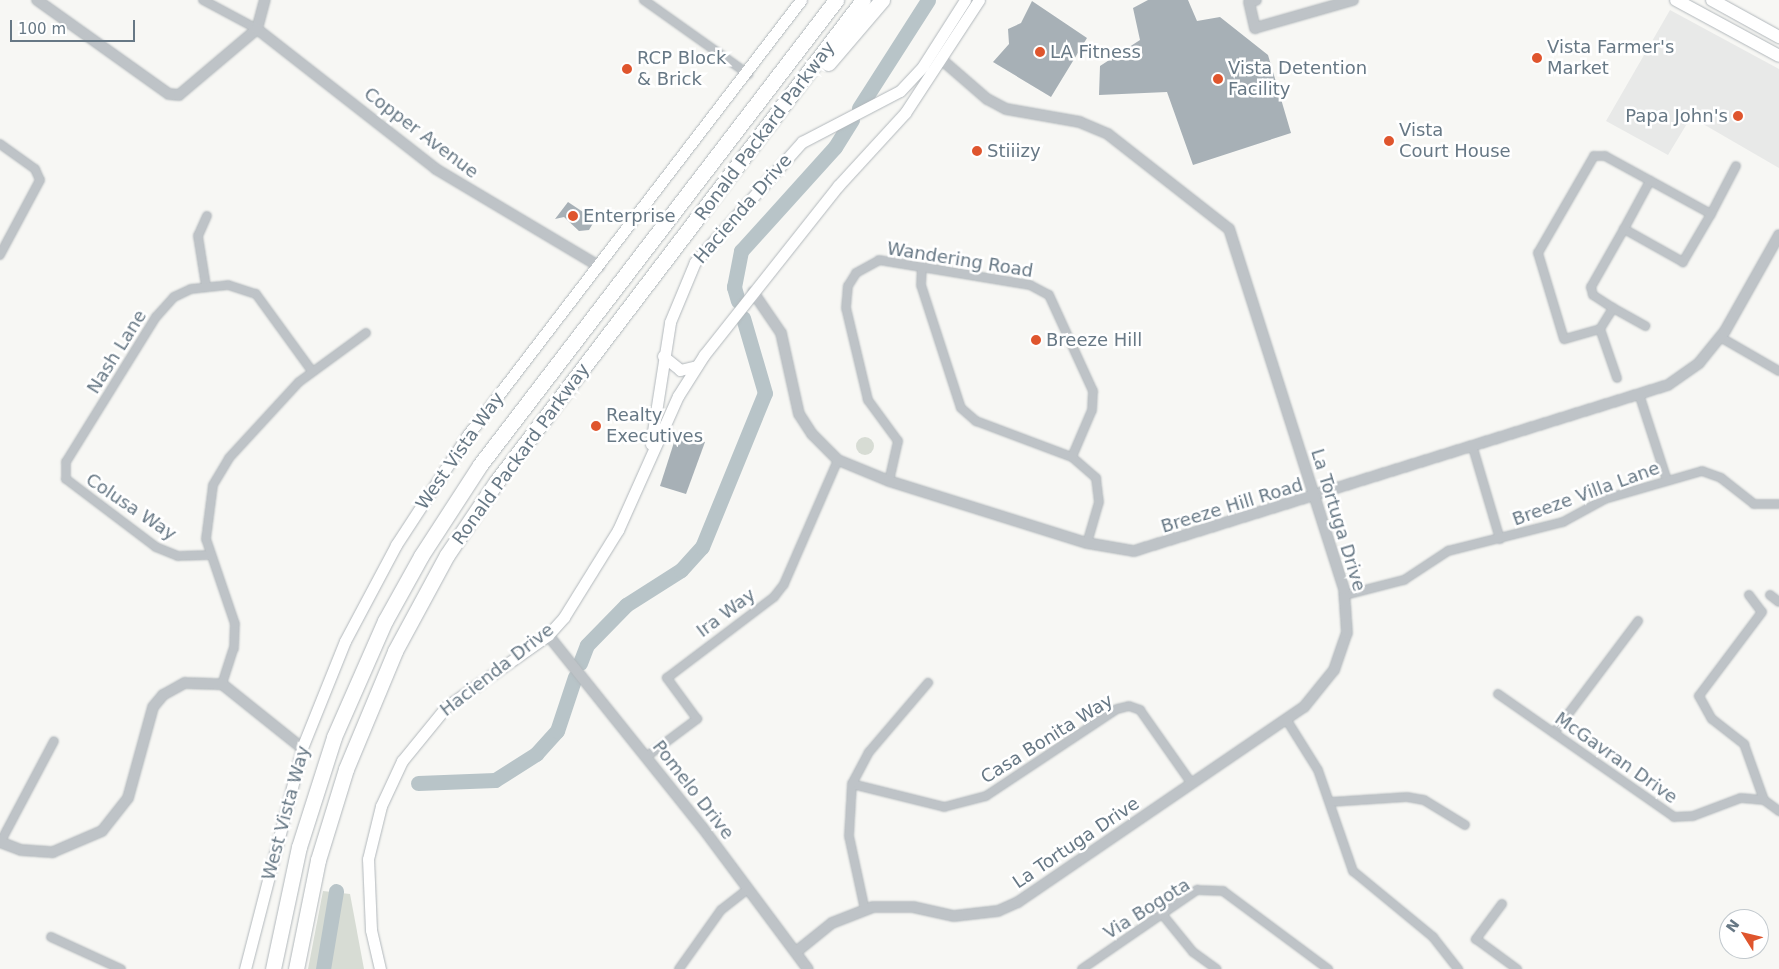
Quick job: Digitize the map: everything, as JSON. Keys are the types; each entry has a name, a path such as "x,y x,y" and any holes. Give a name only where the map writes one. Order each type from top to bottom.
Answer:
{"highway":[{"path":"795,56 826,0"},
{"name":"Ronald Packard Parkway","path":"273,969 299,847 334,737 385,621 421,556 480,465 836,0"},
{"name":"Ronald Packard Parkway","path":"296,969 318,860 346,769 395,651 447,555 502,474 792,96 863,0"},
{"path":"792,96 831,61 882,0"}],"main road":[{"name":"West Vista Way","path":"245,969 302,748 345,641 430,490 599,266 748,74 801,0"},
{"name":"Hacienda Drive","path":"380,969 371,930 368,859 381,806 395,775 446,708 548,635 582,592 636,494 678,396 697,366 838,186 904,113 965,0"},
{"name":"Hacienda Drive","path":"636,494 653,435 663,356 670,322 695,262 786,157 819,130 886,102 936,55 979,0"},
{"path":"1676,0 1779,56"},
{"path":"1712,0 1779,37"},
{"path":"663,356 680,370 697,366"}],"street":[{"path":"37,0 169,94 187,91 257,29 265,0"},
{"path":"203,0 257,29"},
{"path":"1256,0 1249,2 1255,28 1353,0"},
{"path":"649,1 748,74"},
{"name":"Copper Avenue","path":"257,29 436,169 599,266"},
{"name":"La Tortuga Drive","path":"796,952 832,923 865,910 913,907 954,916 998,911 1018,902 1286,719 1319,693 1334,670 1347,633 1345,595 1238,250 1222,219 1108,134 1080,122 1006,109 987,100 936,55"},
{"path":"0,144 30,166 40,180 38,191 7,235 0,255"},
{"path":"1613,308 1600,329 1564,338 1538,253 1594,156 1605,156 1711,214"},
{"path":"1624,229 1683,262 1736,166"},
{"path":"1645,326 1593,295 1591,287 1650,181"},
{"path":"206,286 198,236 207,216"},
{"name":"Breeze Hill Road","path":"754,292 781,333 799,414 812,434 838,460 889,481 1087,543 1134,551 1152,548 1640,397 1690,369 1720,337 1779,236"},
{"name":"Wandering Road","path":"889,481 898,441 868,400 846,308 848,286 862,267 879,260 1030,285 1049,295 1093,391 1092,410 1072,457"},
{"path":"922,266 921,285 961,408 976,421 1072,457 1089,469 1098,489 1099,502 1087,543"},
{"name":"Nash Lane","path":"71,454 164,306 174,297 206,286 228,285 256,294 312,371"},
{"path":"1600,329 1617,378"},
{"path":"222,684 234,648 235,624 208,555 207,503 220,472 312,371 366,333"},
{"path":"1720,337 1779,371"},
{"path":"1640,397 1667,480"},
{"path":"1473,448 1500,539"},
{"name":"Colusa Way","path":"71,454 64,469 74,487 166,552 208,555"},
{"name":"Ira Way","path":"646,757 697,720 667,678 774,597 784,584 838,460"},
{"name":"Breeze Villa Lane","path":"1345,595 1404,580 1448,551 1563,522 1605,499 1702,470 1721,478 1754,504 1779,504"},
{"path":"1748,595 1762,612 1699,696 1712,719 1744,744 1764,800 1779,811"},
{"path":"1770,595 1779,602"},
{"path":"1554,733 1638,621"},
{"name":"Pomelo Drive","path":"548,635 646,757 808,969"},
{"path":"54,741 0,842 21,850 53,852 102,832 128,798 153,707 185,683 222,684 302,748"},
{"path":"865,910 849,836 852,784 869,752 928,683"},
{"name":"McGavran Drive","path":"1498,694 1674,817 1693,816 1741,798 1764,800"},
{"name":"Casa Bonita Way","path":"852,784 944,806 986,796 1117,709 1129,706 1140,710 1192,784"},
{"path":"1286,719 1318,770 1352,870 1433,937 1458,969"},
{"path":"1330,802 1408,796 1424,800 1465,825"},
{"path":"679,969 722,910 748,889"},
{"name":"Via Bogota","path":"1082,969 1196,890 1223,891 1328,969"},
{"path":"1502,904 1476,939 1517,969"},
{"path":"1162,914 1193,952 1216,969"},
{"path":"52,936 121,969"}],"shaded area":[{"path":"1670,10 1779,69 1779,168 1691,117 1668,155 1606,121"},
{"path":"865,437 871,440 874,446 871,452 865,455 859,452 856,446 859,440"},
{"path":"323,891 350,894 364,969 308,969"}],"building":[{"name":"Vista Detention Facility","path":"1148,0 1188,0 1197,21 1220,17 1268,55 1291,133 1193,165 1167,92 1099,95 1100,66 1140,40 1133,8"},
{"name":"LA Fitness","path":"1032,1 1087,38 1051,97 993,62 1009,44 1008,29 1021,23"},
{"name":"Enterprise","path":"568,202 595,220 589,230 579,231 564,217 555,219"},
{"path":"677,433 705,442 686,494 660,486"}],"waterway":[{"path":"859,108 928,0"},
{"path":"738,301 734,287 741,251 835,147 852,120"},
{"path":"580,663 587,645 626,605 681,570 702,547 765,393 743,318"},
{"path":"418,783 495,780 536,754 557,731 575,677"},
{"path":"323,969 336,891"}],"place":[{"name":"LA Fitness","path":"1040,52"},
{"name":"Vista Farmer's Market","path":"1537,58"},
{"name":"RCP Block & Brick","path":"627,69"},
{"name":"Vista Detention Facility","path":"1218,79"},
{"name":"Papa John's","path":"1738,116"},
{"name":"Vista Court House","path":"1389,141"},
{"name":"Stiiizy","path":"977,151"},
{"name":"Enterprise","path":"573,216"},
{"name":"Breeze Hill","path":"1036,340"},
{"name":"Realty Executives","path":"596,426"}]}
